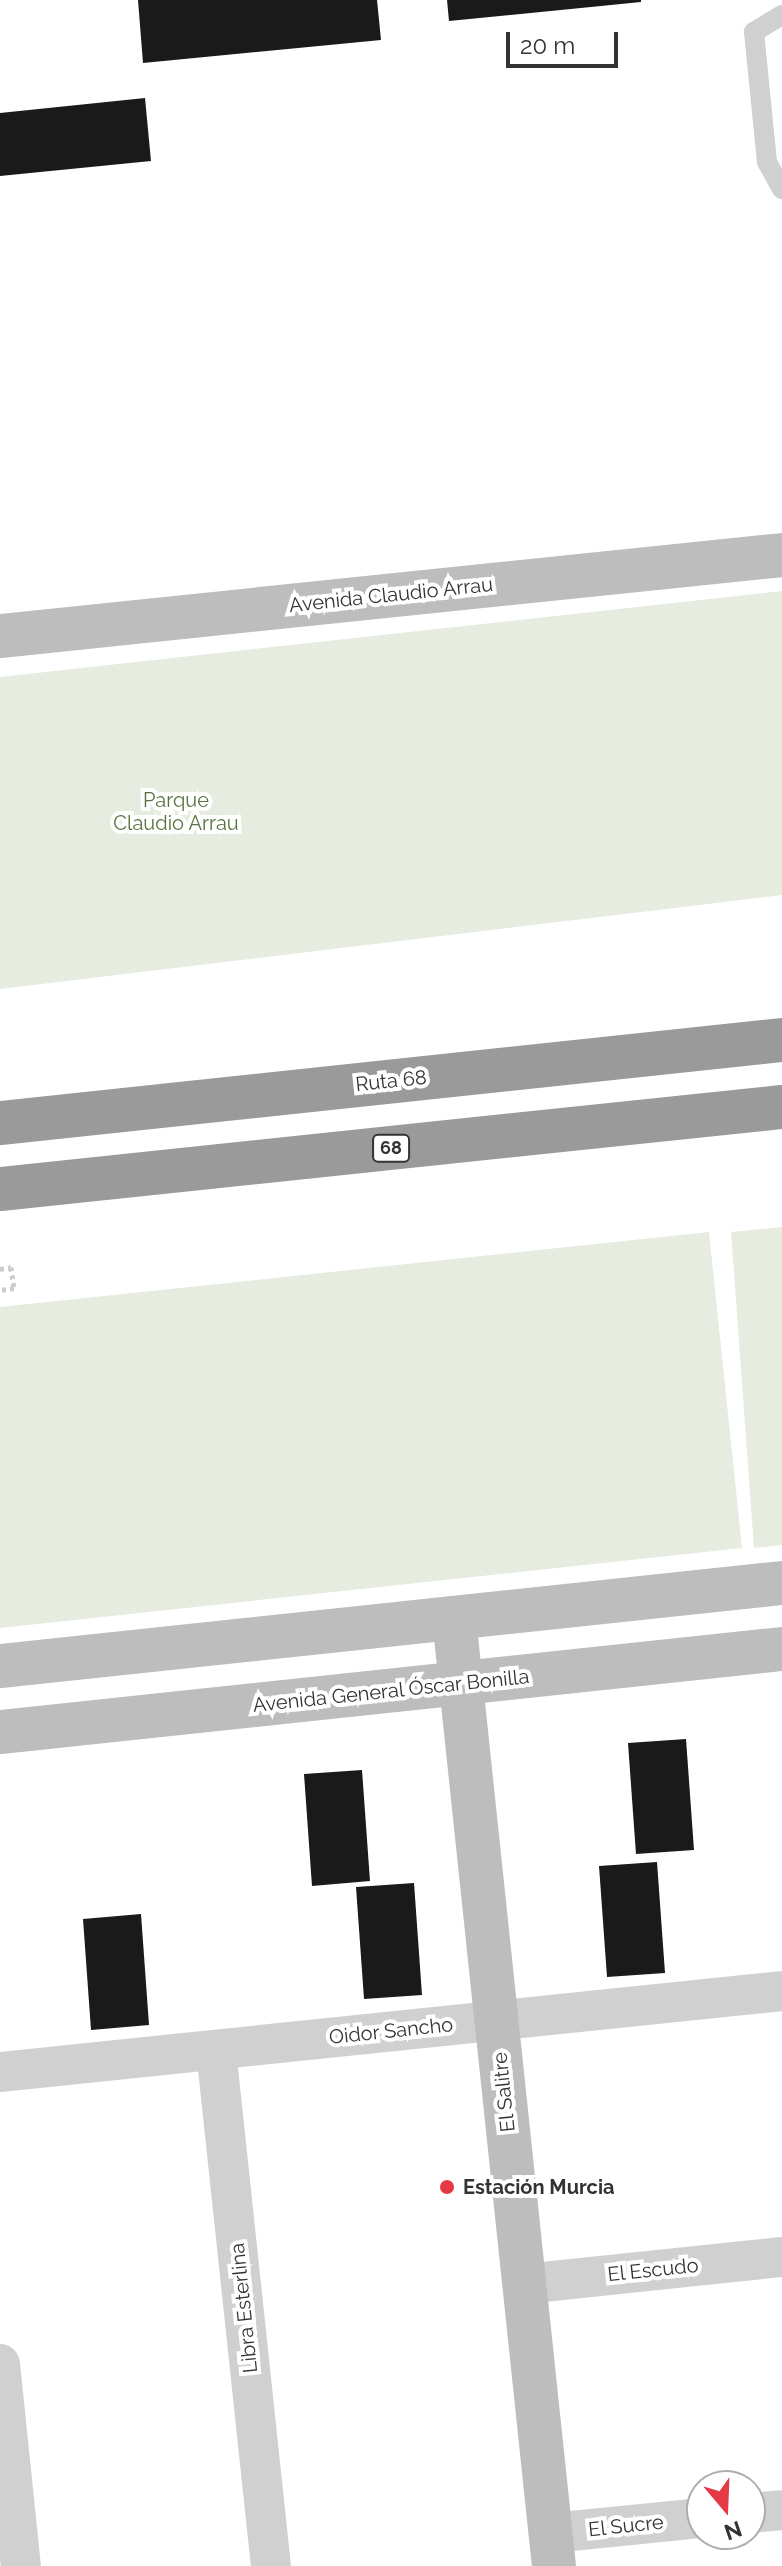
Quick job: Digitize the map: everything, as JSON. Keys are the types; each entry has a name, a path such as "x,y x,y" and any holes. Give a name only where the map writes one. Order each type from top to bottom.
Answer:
{"highway":[{"name":"Ruta 68","path":"0,1123 782,1040"},
{"name":"68","path":"0,1189 782,1107"}],"street":[{"name":"Avenida Claudio Arrau","path":"0,636 782,555"},
{"path":"0,1666 782,1583"},
{"name":"El Salitre","path":"454,1618 552,2550"},
{"name":"Avenida General Óscar Bonilla","path":"0,1732 782,1649"},
{"name":"Oidor Sancho","path":"0,2072 782,1991"},
{"name":"Libra Esterlina","path":"216,2050 271,2566"},
{"name":"El Escudo","path":"524,2284 782,2257"},
{"path":"0,2364 21,2566"},
{"name":"El Sucre","path":"552,2550 686,2521"}],"lane":[{"path":"782,15 754,32 765,150 782,189"}],"path":[{"path":"0,1269 11,1267 14,1288 0,1290"}],"green space":[{"name":"Parque Claudio Arrau","path":"782,591 782,895 0,989 0,677"},
{"path":"782,1227 782,1545 754,1548 731,1232"},
{"path":"709,1232 742,1548 0,1628 0,1307"}],"building":[{"path":"138,0 377,0 381,40 143,63"},
{"path":"447,0 641,0 641,2 449,21"},
{"path":"145,98 151,161 0,176 0,113"},
{"path":"686,1739 694,1850 636,1854 628,1743"},
{"path":"362,1770 370,1881 312,1886 304,1774"},
{"path":"657,1862 665,1973 607,1977 599,1866"},
{"path":"414,1883 422,1995 364,1999 356,1887"},
{"path":"141,1914 149,2025 91,2030 83,1919"}],"place":[{"name":"Estación Murcia","path":"447,2187"}]}
